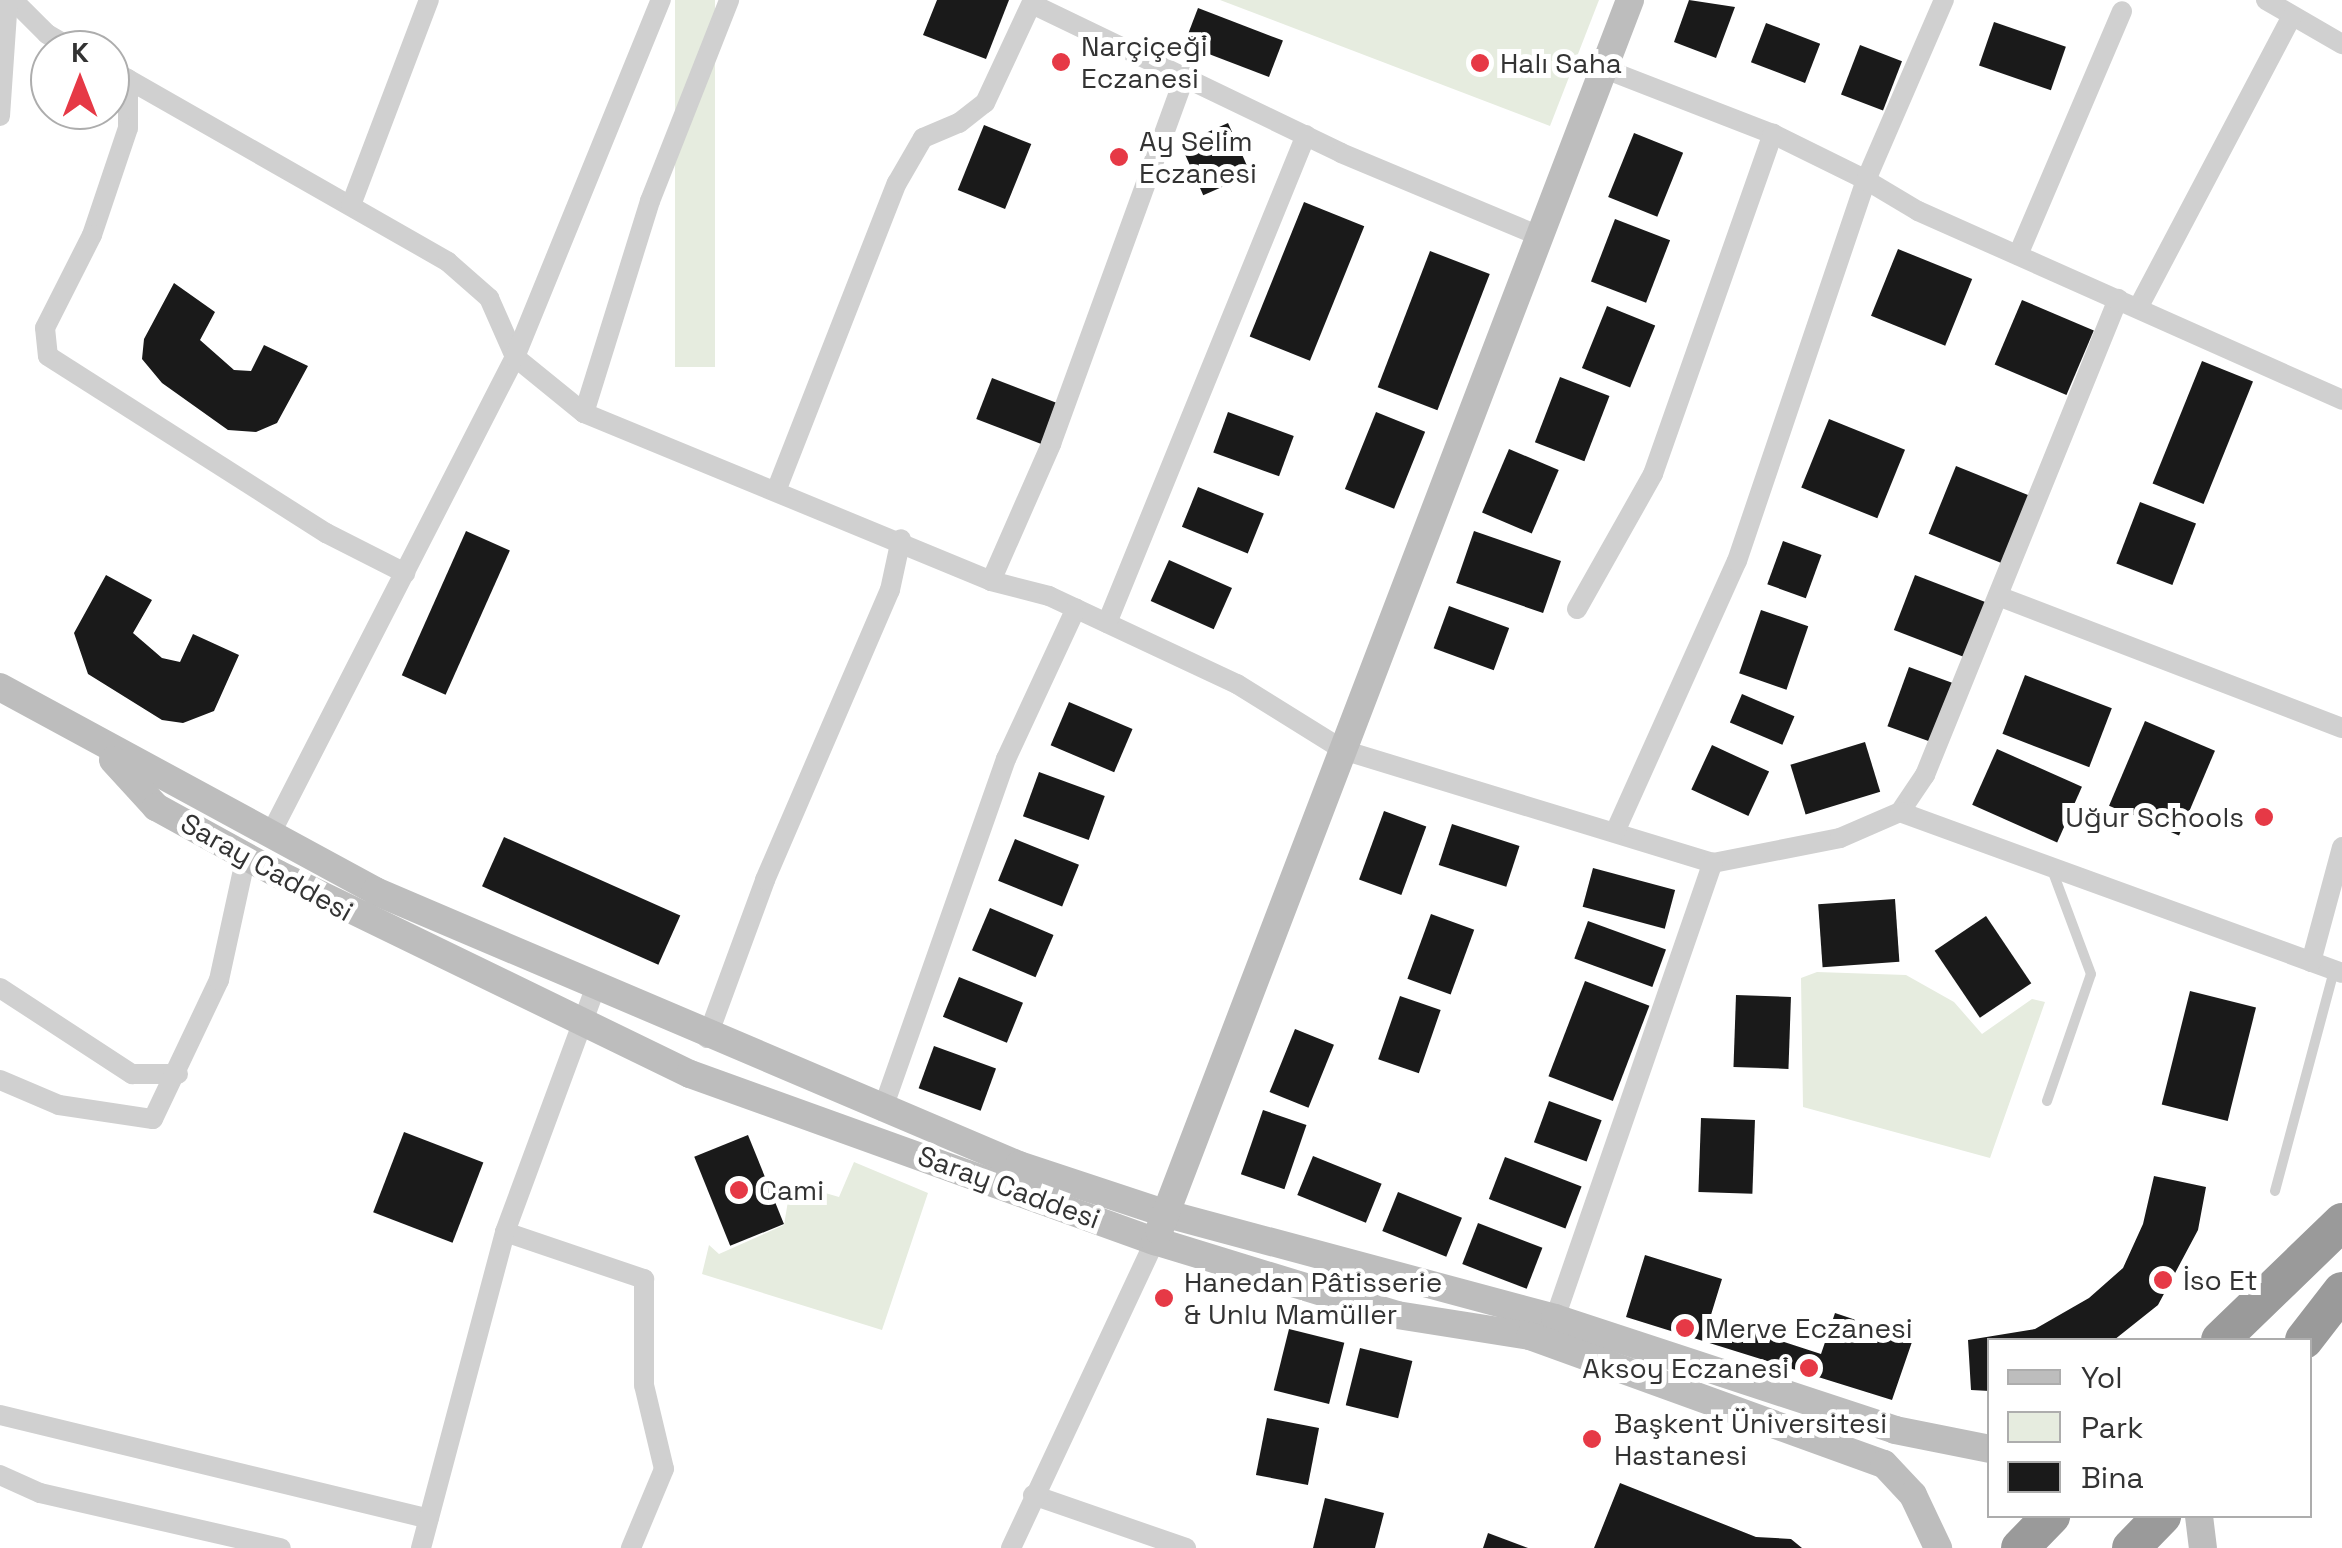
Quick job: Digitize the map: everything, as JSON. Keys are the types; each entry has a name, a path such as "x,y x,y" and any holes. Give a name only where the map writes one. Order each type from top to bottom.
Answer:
{"highway":[{"path":"2222,1338 2342,1222"},
{"path":"2020,1548 2050,1518"},
{"path":"2131,1548 2160,1518"}],"street":[{"path":"10,0 43,30"},
{"path":"0,116 10,0"},
{"path":"351,205 428,0"},
{"path":"270,835 516,357 661,0"},
{"path":"584,414 650,202 729,0"},
{"path":"1011,1548 1167,1214 1630,0"},
{"path":"1614,832 1737,561 1866,180 1944,0"},
{"path":"2266,0 2342,44"},
{"path":"776,491 897,183 923,138 959,123 985,102 1032,2 1306,135 1542,237"},
{"path":"2018,255 2122,11"},
{"path":"2138,308 2292,16"},
{"path":"1604,69 1773,134 2018,255 2342,400"},
{"path":"991,581 1051,444 1185,75"},
{"path":"130,80 448,262 489,298 516,357 584,414 901,538 991,581 1076,608 1237,684 1343,750 1713,863 1840,838 1900,812 1926,775 2118,299"},
{"path":"127,130 92,235 45,328 48,356 326,533 405,573"},
{"path":"1576,610 1654,474 1773,134"},
{"path":"1106,623 1306,135"},
{"path":"708,1038 765,880 890,590 901,538"},
{"path":"1998,596 2342,728"},
{"path":"882,1112 1006,759 1076,608"},
{"name":"Saray Caddesi","path":"0,687 375,891 882,1112 1167,1214 1555,1318 1833,1412 1960,1448 1987,1449"},
{"name":"Saray Caddesi","path":"99,744 156,807 581,1026 690,1074 1155,1241 1397,1315 1530,1336 1884,1464 1913,1495 1938,1548"},
{"path":"1900,812 2338,971"},
{"path":"2310,962 2342,847"},
{"path":"0,1080 59,1105 153,1119 178,1074 219,980 246,856"},
{"path":"1555,1318 1713,863"},
{"path":"0,988 132,1074 178,1074"},
{"path":"421,1548 505,1232 595,989"},
{"path":"505,1232 644,1279 644,1385 664,1469 631,1548"},
{"path":"0,1415 429,1519"},
{"path":"0,1475 40,1493 281,1548"},
{"path":"1032,1496 1186,1548"},
{"path":"2199,1518 2203,1548"}],"lane":[{"path":"2046,1101 2090,974 2050,867"},
{"path":"2275,1191 2338,971"}],"green space":[{"path":"675,0 715,0 715,367 675,367"},
{"name":"Halı Saha","path":"1220,0 1599,0 1550,126"},
{"path":"1817,972 1906,975 1954,1002 1982,1034 2032,999 2045,1002 1990,1158 1803,1107 1801,978"},
{"path":"854,1162 928,1193 882,1330 702,1274 709,1245 719,1254 784,1225 791,1183 839,1197"}],"building":[{"path":"937,0 1009,0 986,59 923,35"},
{"path":"1689,0 1735,7 1716,58 1674,42"},
{"path":"1198,8 1283,41 1269,77 1184,44"},
{"path":"1994,22 2066,47 2051,90 1979,65"},
{"path":"1766,23 1820,44 1805,83 1751,62"},
{"path":"1860,45 1902,61 1883,111 1841,94"},
{"path":"1228,123 1251,174 1203,195 1180,144"},
{"path":"984,125 1031,144 1005,209 958,190"},
{"path":"1634,133 1683,153 1657,217 1608,197"},
{"path":"1304,202 1364,226 1310,361 1250,336"},
{"path":"1615,219 1670,240 1646,303 1591,282"},
{"path":"1898,249 1972,279 1945,346 1871,316"},
{"path":"1430,251 1490,274 1437,410 1378,387"},
{"path":"174,283 215,312 200,340 234,370 251,371 264,345 308,366 277,423 256,432 228,430 162,383 142,359 144,339"},
{"path":"2022,300 2094,330 2066,395 1995,364"},
{"path":"1607,306 1655,325 1630,388 1582,368"},
{"path":"2202,361 2253,382 2204,504 2153,483"},
{"path":"1560,377 1609,396 1584,461 1535,442"},
{"path":"992,378 1058,403 1043,445 976,419"},
{"path":"1228,412 1294,436 1279,476 1213,452"},
{"path":"1376,412 1425,432 1394,509 1345,489"},
{"path":"1829,419 1905,450 1877,518 1801,488"},
{"path":"1509,449 1559,470 1532,534 1482,513"},
{"path":"1956,466 2029,496 2002,563 1929,534"},
{"path":"1198,487 1264,514 1248,553 1182,527"},
{"path":"2140,502 2196,524 2172,585 2116,564"},
{"path":"466,531 510,551 446,695 402,675"},
{"path":"1474,531 1561,561 1543,613 1456,583"},
{"path":"1783,541 1822,555 1806,598 1767,584"},
{"path":"1169,560 1232,588 1214,629 1151,601"},
{"path":"106,575 152,600 133,633 162,658 180,662 193,634 239,655 214,711 183,723 162,720 88,674 74,633"},
{"path":"1915,575 1988,603 1967,658 1894,630"},
{"path":"1449,606 1509,628 1494,670 1434,648"},
{"path":"1761,610 1808,626 1786,690 1739,673"},
{"path":"1909,667 1954,683 1933,743 1887,726"},
{"path":"2025,675 2112,708 2089,767 2002,734"},
{"path":"1742,694 1794,716 1782,745 1730,723"},
{"path":"1069,702 1133,729 1114,772 1051,745"},
{"path":"2145,721 2215,751 2179,835 2109,806"},
{"path":"1865,742 1880,792 1806,815 1790,765"},
{"path":"1712,745 1769,772 1748,816 1691,789"},
{"path":"1997,749 2082,787 2057,843 1972,805"},
{"path":"1039,772 1105,796 1089,840 1023,816"},
{"path":"1384,811 1426,826 1401,895 1359,880"},
{"path":"1452,824 1520,846 1506,887 1439,865"},
{"path":"504,837 680,916 658,965 482,886"},
{"path":"1015,839 1079,865 1062,907 998,881"},
{"path":"1593,868 1675,890 1665,929 1583,907"},
{"path":"1895,899 1899,962 1823,967 1818,904"},
{"path":"990,908 1054,935 1036,977 972,950"},
{"path":"1431,914 1474,930 1451,995 1407,979"},
{"path":"1986,916 2031,983 1980,1018 1935,951"},
{"path":"1588,921 1666,949 1652,987 1574,959"},
{"path":"959,977 1023,1003 1007,1043 943,1017"},
{"path":"1585,981 1649,1006 1613,1101 1548,1076"},
{"path":"2190,991 2256,1007 2228,1121 2162,1105"},
{"path":"1736,995 1791,997 1788,1069 1733,1067"},
{"path":"1400,996 1441,1010 1419,1073 1378,1059"},
{"path":"1295,1029 1334,1045 1308,1108 1270,1092"},
{"path":"934,1046 996,1069 981,1111 919,1088"},
{"path":"1549,1101 1602,1120 1587,1161 1534,1142"},
{"path":"1263,1110 1306,1125 1284,1189 1241,1174"},
{"path":"1701,1118 1755,1120 1752,1194 1698,1192"},
{"path":"404,1132 483,1162 453,1243 373,1212"},
{"name":"Cami","path":"748,1135 784,1224 730,1246 694,1157"},
{"path":"1313,1156 1382,1184 1366,1223 1297,1195"},
{"path":"1505,1157 1582,1186 1565,1228 1489,1199"},
{"path":"2154,1176 2206,1187 2198,1230 2158,1305 2117,1338 1987,1338 1987,1391 1971,1390 1968,1340 2035,1329 2089,1298 2123,1268 2143,1224"},
{"path":"1398,1192 1462,1218 1446,1257 1382,1231"},
{"path":"1478,1223 1542,1248 1527,1289 1462,1264"},
{"path":"1645,1255 1722,1279 1710,1318 1821,1354 1835,1313 1913,1339 1892,1400 1626,1317"},
{"path":"1289,1329 1344,1343 1329,1404 1274,1390"},
{"path":"1360,1348 1412,1361 1398,1418 1346,1405"},
{"path":"1267,1418 1319,1428 1308,1485 1256,1475"},
{"path":"1620,1483 1756,1537 1791,1539 1802,1548 1594,1548"},
{"path":"1325,1498 1384,1513 1375,1548 1313,1548"},
{"path":"1488,1533 1528,1548 1483,1548"}],"place":[{"name":"Narçiçeği Eczanesi","path":"1061,62"},
{"name":"Halı Saha","path":"1480,63"},
{"name":"Ay Selim Eczanesi","path":"1119,157"},
{"name":"Uğur Schools","path":"2264,817"},
{"name":"Cami","path":"739,1190"},
{"name":"İso Et","path":"2163,1280"},
{"name":"Hanedan Pâtisserie & Unlu Mamüller","path":"1164,1298"},
{"name":"Merve Eczanesi","path":"1685,1328"},
{"name":"Aksoy Eczanesi","path":"1809,1368"},
{"name":"Başkent Üniversitesi Hastanesi","path":"1592,1439"}]}
